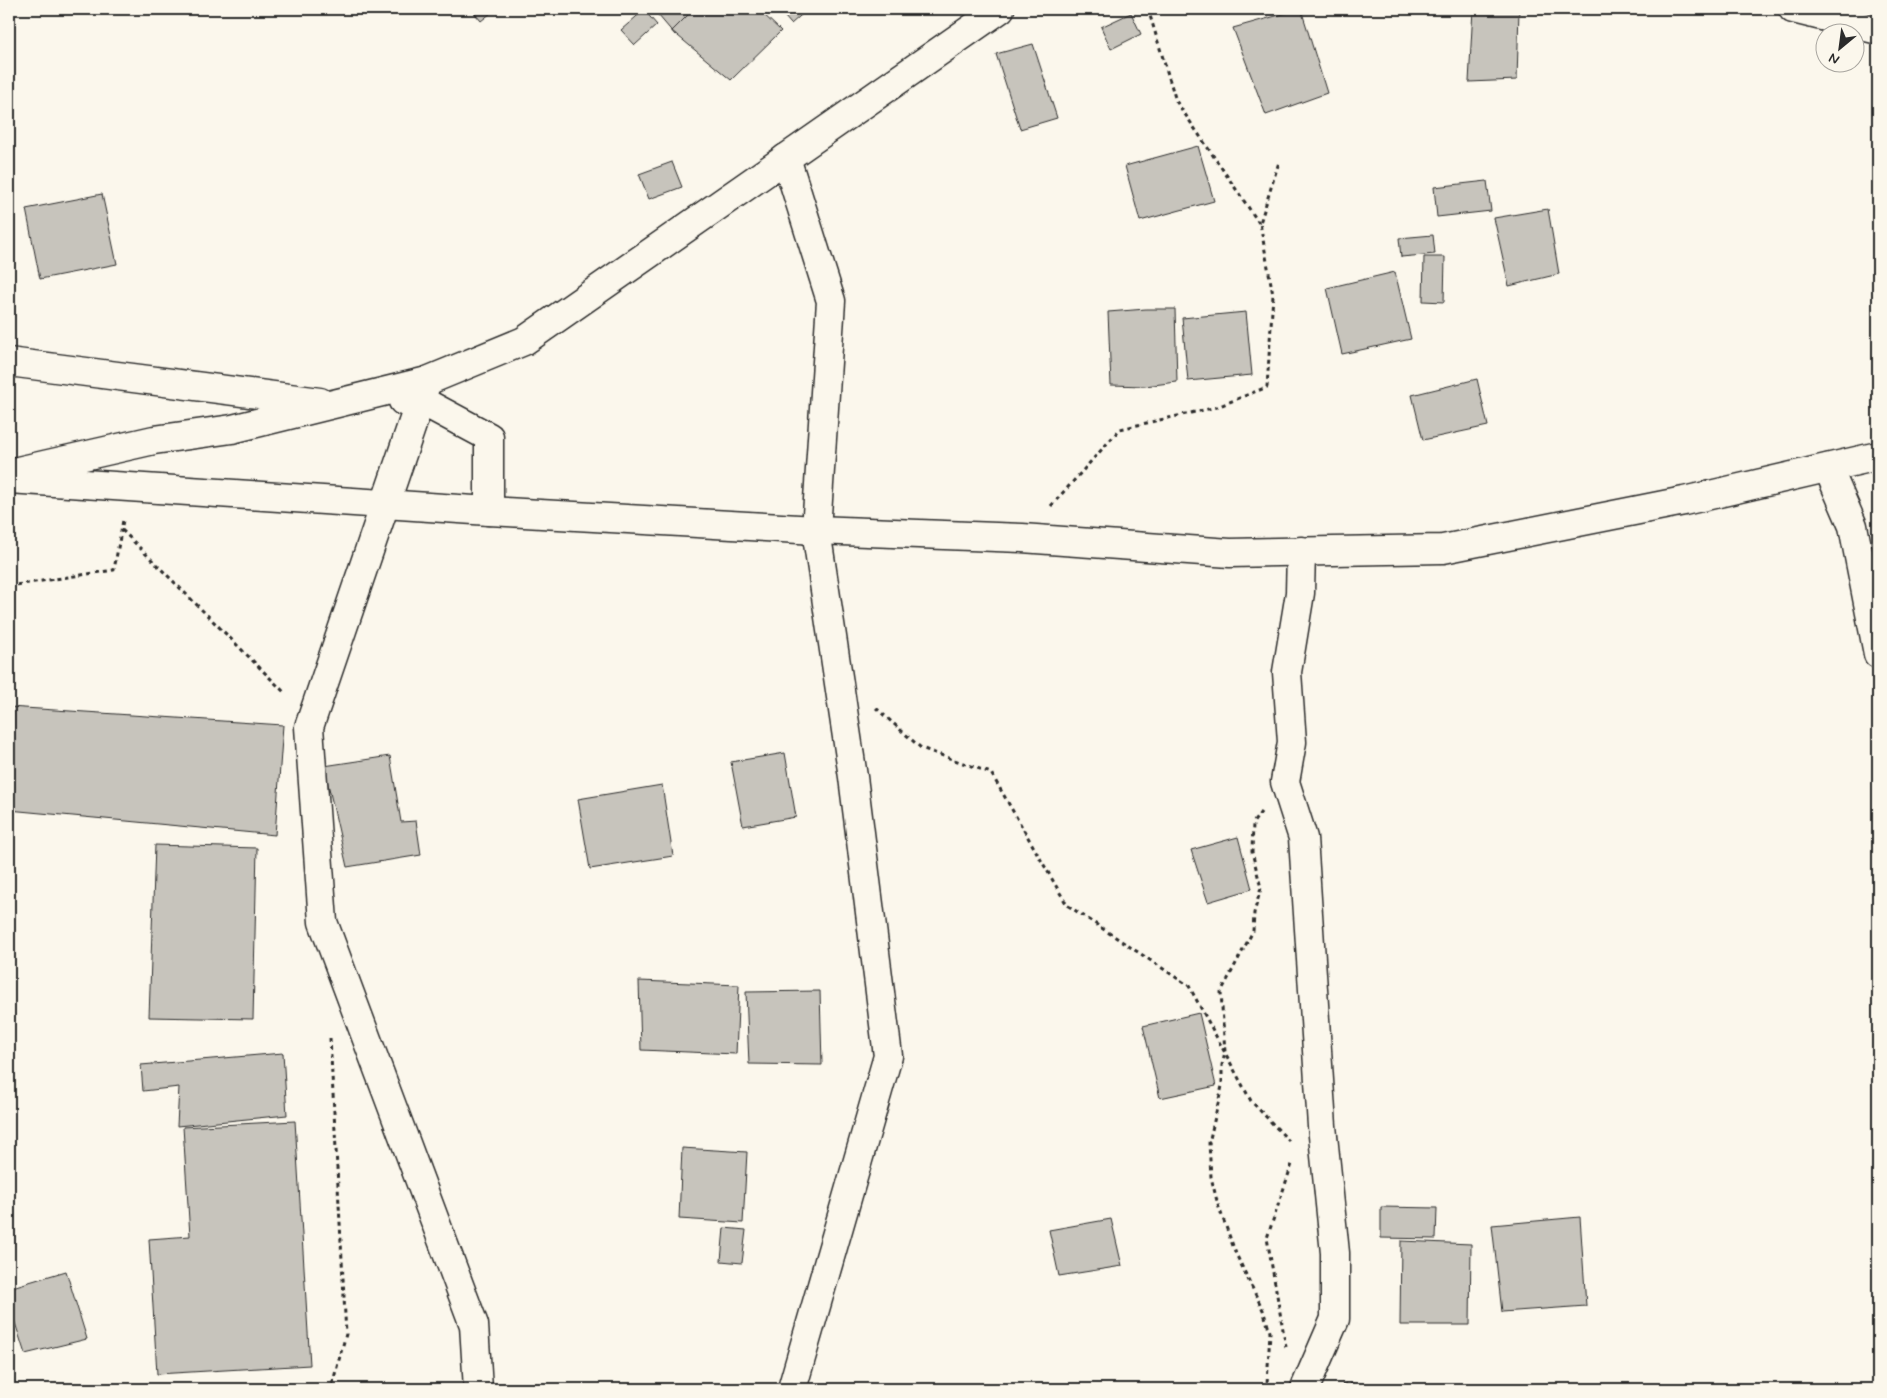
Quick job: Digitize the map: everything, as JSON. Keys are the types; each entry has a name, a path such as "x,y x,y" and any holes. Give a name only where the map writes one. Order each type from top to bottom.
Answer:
{"main road":[{"path":"9,473 154,440 232,429 335,403 423,390 524,341 1000,9"},
{"path":"1793,9 1878,30"},
{"path":"786,158 830,301 816,530 853,777 888,1056 792,1389"},
{"path":"9,362 335,403"},
{"path":"423,390 309,727 323,922 474,1325 478,1389"},
{"path":"423,390 488,437 489,511"},
{"path":"9,479 489,511 816,530 1022,538 1230,553 1443,549 1684,501 1878,456"},
{"path":"1828,468 1853,526 1878,654"},
{"path":"1301,551 1300,593 1287,672 1292,742 1285,782 1304,838 1322,1126 1335,1253 1335,1319 1305,1388"}],"path":[{"path":"1022,538 1120,428 1216,407 1267,387 1273,295 1260,223 1176,101 1148,9"},
{"path":"1260,223 1279,162"},
{"path":"9,586 114,570 122,530 126,488"},
{"path":"122,530 290,698"},
{"path":"837,675 921,748 991,773 1067,905 1189,986 1251,1101 1290,1143"},
{"path":"1264,1389 1267,1384 1270,1332 1263,1310 1236,1254 1211,1177 1209,1143 1222,1086 1222,1065 1225,1052 1221,992 1253,931 1254,913 1261,888 1252,852 1253,823 1285,782"},
{"path":"329,1030 346,1334 331,1389"},
{"path":"1287,1351 1267,1238 1294,1158"},
{"path":"1305,1388 1356,1384 1427,1389"}],"building":[{"path":"368,9 383,9 373,16"},
{"path":"471,9 496,9 481,21"},
{"path":"653,9 707,9 675,35"},
{"path":"694,9 758,9 781,31 731,80 672,31"},
{"path":"778,9 808,9 791,24"},
{"path":"1301,9 1327,93 1266,115 1233,28"},
{"path":"1473,9 1519,9 1517,80 1469,82"},
{"path":"644,10 657,25 635,45 621,30"},
{"path":"1131,13 1141,34 1111,49 1101,27"},
{"path":"1033,44 1057,118 1020,129 996,54"},
{"path":"1198,146 1214,201 1140,221 1125,166"},
{"path":"672,162 682,187 649,199 639,174"},
{"path":"1487,181 1491,211 1437,217 1434,187"},
{"path":"102,194 117,264 40,279 26,209"},
{"path":"1548,209 1559,274 1509,286 1494,218"},
{"path":"1433,235 1435,254 1401,257 1399,238"},
{"path":"1424,257 1445,257 1444,302 1423,301"},
{"path":"1395,272 1411,339 1342,354 1327,288"},
{"path":"1175,309 1177,382 1145,386 1111,385 1108,312"},
{"path":"1246,312 1252,375 1188,381 1182,318"},
{"path":"1477,379 1488,426 1423,440 1412,395"},
{"path":"9,707 283,725 275,835 9,810"},
{"path":"785,753 796,817 743,826 731,762"},
{"path":"390,756 401,822 416,821 421,855 347,867 324,766"},
{"path":"662,785 673,856 590,869 578,799"},
{"path":"1238,837 1252,889 1208,902 1191,850"},
{"path":"155,845 257,848 253,1019 149,1017"},
{"path":"639,981 739,985 736,1054 641,1050"},
{"path":"820,991 822,1065 749,1064 746,992"},
{"path":"1199,1013 1216,1086 1160,1098 1143,1026"},
{"path":"283,1053 287,1115 177,1126 179,1087 143,1091 141,1065"},
{"path":"295,1121 310,1365 157,1374 149,1239 190,1236 183,1127"},
{"path":"682,1148 747,1152 743,1223 679,1219"},
{"path":"1381,1207 1437,1208 1436,1239 1381,1238"},
{"path":"1580,1217 1586,1306 1502,1312 1492,1225"},
{"path":"1111,1219 1122,1266 1059,1276 1049,1230"},
{"path":"724,1228 746,1230 742,1263 721,1261"},
{"path":"1401,1241 1471,1244 1470,1325 1400,1325"},
{"path":"66,1271 87,1339 25,1354 9,1304 9,1288"}]}
